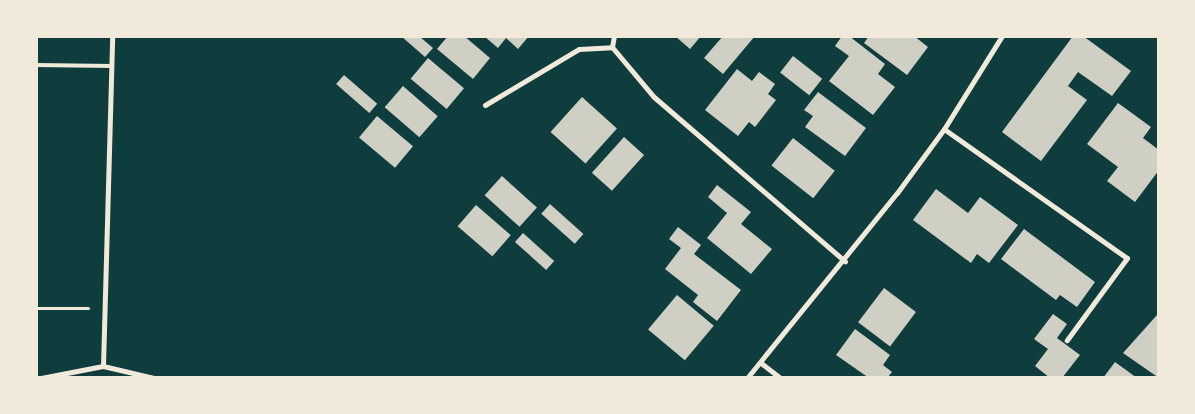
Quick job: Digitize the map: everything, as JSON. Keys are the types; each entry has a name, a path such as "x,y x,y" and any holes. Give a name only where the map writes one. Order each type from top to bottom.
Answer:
{"street":[{"path":"103,366 112,36"},
{"path":"612,47 614,36"},
{"path":"747,378 845,261 944,130 1002,36"},
{"path":"485,105 579,49 612,47"},
{"path":"612,47 654,97 845,261"},
{"path":"944,130 1127,258 1067,340"},
{"path":"761,363 780,378"},
{"path":"41,378 103,366 154,378"}],"lane":[{"path":"36,64 112,66"}],"path":[{"path":"36,308 105,308"}],"building":[{"path":"401,36 419,36 433,48 425,57"},
{"path":"448,36 464,36 490,58 473,79 437,49"},
{"path":"484,36 529,36 518,49 506,38 498,48"},
{"path":"675,36 701,36 690,49"},
{"path":"723,36 755,36 723,74 704,58"},
{"path":"842,36 849,36 885,64 878,74 895,87 873,115 829,81 849,56 835,46"},
{"path":"869,36 914,36 928,47 907,75 864,43"},
{"path":"1073,36 1083,36 1131,71 1112,96 1078,72 1068,86 1087,100 1041,161 1002,132"},
{"path":"793,56 822,79 809,95 780,73"},
{"path":"428,58 464,88 447,109 411,79"},
{"path":"737,69 752,81 759,72 775,84 768,94 776,100 755,127 749,122 738,136 705,110"},
{"path":"344,75 377,104 369,113 336,84"},
{"path":"403,86 438,116 419,137 385,107"},
{"path":"818,92 866,128 845,156 805,127 813,116 804,110"},
{"path":"582,97 617,128 585,163 551,132"},
{"path":"1118,103 1151,127 1143,138 1159,150 1159,170 1135,202 1107,181 1118,167 1087,144"},
{"path":"377,116 413,146 395,168 359,137"},
{"path":"624,137 644,155 612,191 592,173"},
{"path":"793,138 835,171 813,198 771,166"},
{"path":"502,176 537,207 520,227 485,195"},
{"path":"717,185 751,212 741,224 772,249 751,274 707,238 727,213 708,197"},
{"path":"936,189 968,213 980,197 1018,225 989,263 977,254 971,263 913,220"},
{"path":"550,204 583,234 575,244 541,214"},
{"path":"476,205 511,235 492,256 458,226"},
{"path":"678,227 701,245 694,254 741,290 717,321 693,302 698,295 665,269 681,248 669,239"},
{"path":"1024,229 1095,282 1077,307 1060,295 1056,300 1001,259"},
{"path":"523,233 554,261 546,270 515,242"},
{"path":"884,288 916,312 890,346 858,322"},
{"path":"677,295 714,326 685,360 648,329"},
{"path":"1053,314 1067,324 1057,338 1080,355 1062,378 1050,378 1035,366 1048,349 1034,339"},
{"path":"1157,315 1159,317 1159,378 1123,353"},
{"path":"855,329 890,355 883,365 892,372 887,378 869,378 836,355"},
{"path":"1115,362 1137,378 1103,378"}]}
